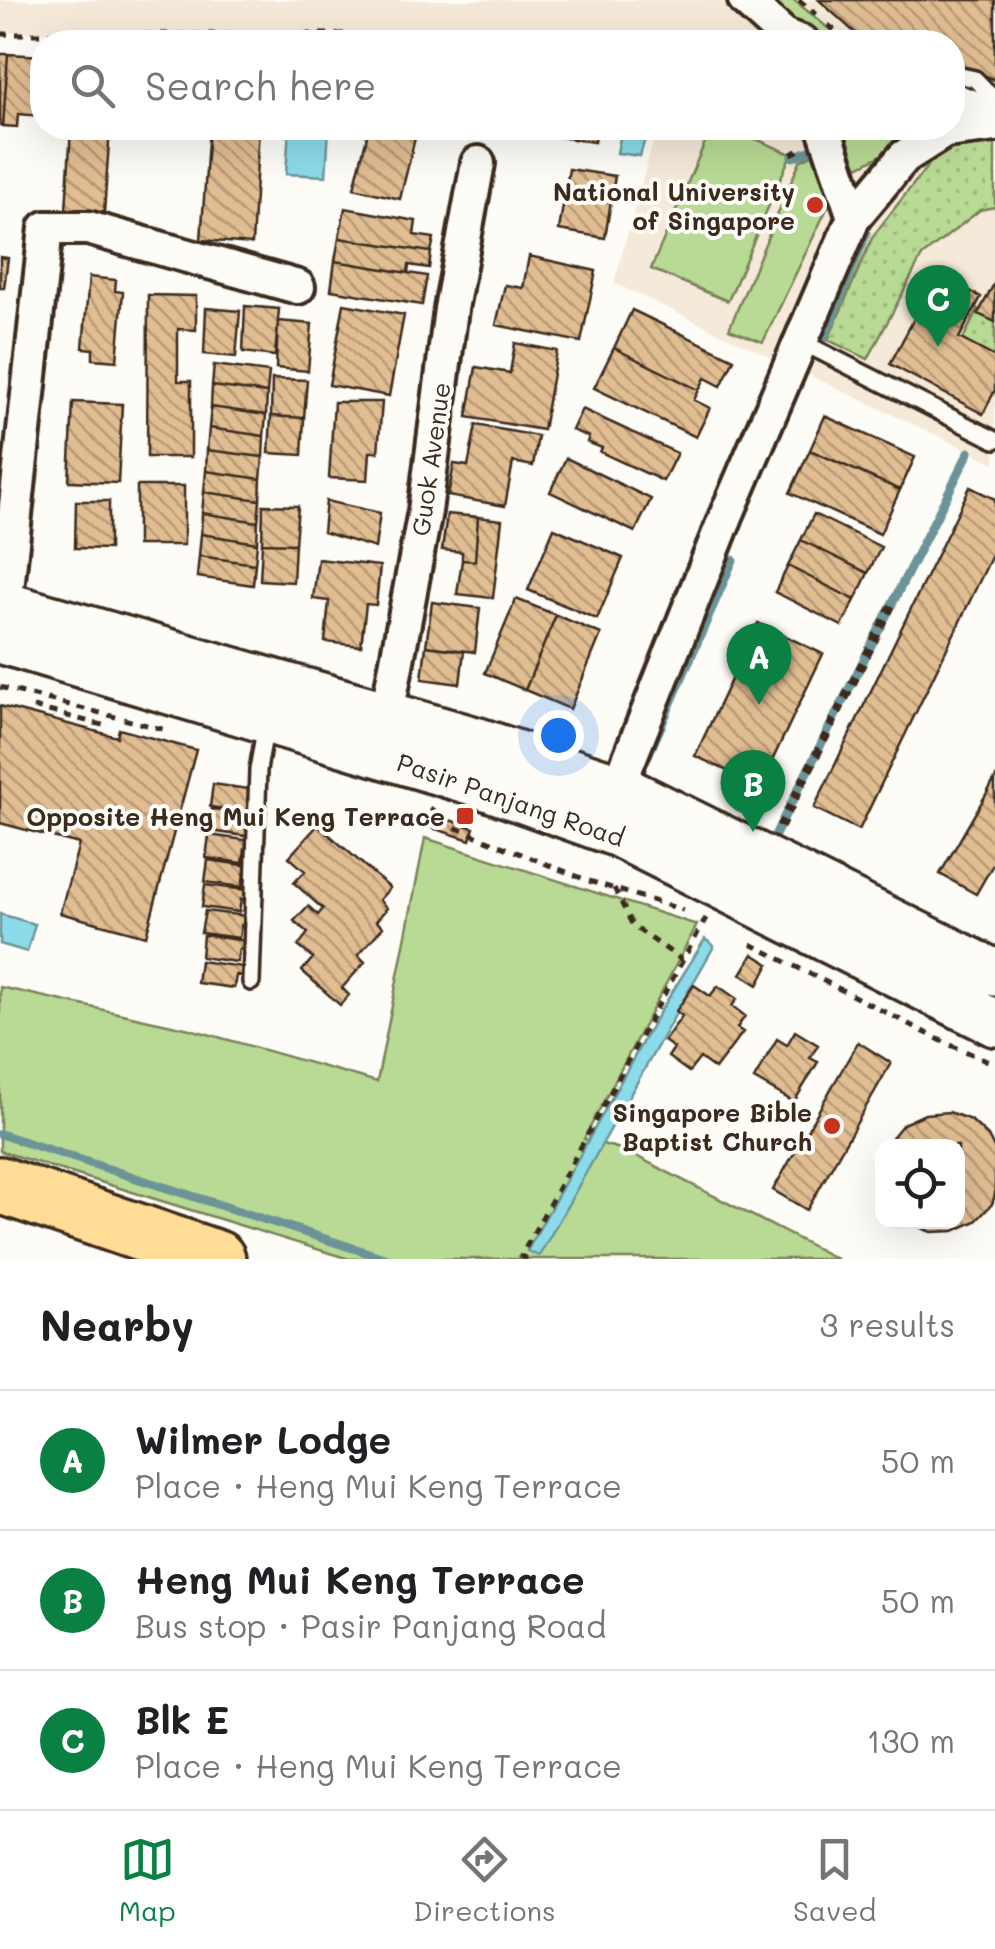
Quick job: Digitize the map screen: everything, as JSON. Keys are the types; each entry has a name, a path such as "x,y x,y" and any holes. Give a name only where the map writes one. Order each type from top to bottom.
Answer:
{"highway":[{"path":"0,1184 217,1259"}],"main road":[{"name":"Pasir Panjang Road","path":"2,616 383,735 473,782 610,807 995,973"},
{"name":"Pasir Panjang Road","path":"2,616 266,720 383,735"},
{"name":"Pasir Panjang Road","path":"610,807 636,841 995,1023"}],"street":[{"path":"745,0 780,30"},
{"path":"965,104 995,116"},
{"path":"965,129 995,125"},
{"path":"828,140 854,217"},
{"path":"610,807 726,516 854,217 904,158 931,140"},
{"name":"Guok Avenue","path":"383,735 424,511 450,309 478,163"},
{"path":"2,616 7,538 46,228 88,228 298,287"}],"lane":[{"path":"965,77 975,79 995,100"},
{"path":"802,342 995,440"},
{"path":"250,982 258,770 266,720"}],"path":[{"path":"0,34 30,34"},
{"path":"779,829 894,601"},
{"path":"0,687 175,732"},
{"path":"33,707 110,727"},
{"path":"424,803 454,827 705,920 524,1257"},
{"path":"613,888 633,926 682,960"},
{"path":"737,937 946,1044 995,1064"}],"shaded area":[{"name":"National University of Singapore","path":"0,0 995,0 995,463 614,283 654,140 965,140 965,30 0,32"}],"green space":[{"path":"764,0 794,0 830,30 794,30"},
{"path":"995,132 995,207 980,210 922,256 868,359 828,340 873,236 940,150"},
{"path":"706,140 758,140 791,154 728,301 651,269"},
{"path":"846,140 911,140 858,167"},
{"path":"820,151 834,194 763,342 729,329 800,161"},
{"path":"978,309 995,318 995,358 962,341"},
{"path":"425,838 697,925 584,1139 624,1150 837,1259 349,1259 0,1151 0,987 190,1029 377,1082"}],"water":[{"path":"288,140 328,140 326,176 286,174"},
{"path":"620,140 645,140 640,156 617,153"},
{"path":"0,914 35,924 27,952 0,944"},
{"path":"705,939 714,946 539,1256 527,1251 653,1023"}],"building":[{"path":"819,0 995,0 995,80 965,71 965,30 852,30"},
{"path":"0,54 8,54 3,126 0,125"},
{"path":"8,54 30,55 30,115 18,114 17,127 3,126"},
{"path":"70,140 109,140 104,213 66,210"},
{"path":"208,140 258,140 252,244 201,240"},
{"path":"366,140 415,140 400,199 354,188"},
{"path":"569,169 615,176 605,238 559,230"},
{"path":"345,208 416,221 414,235 434,238 431,252 339,238"},
{"path":"339,238 431,252 429,268 409,265 408,273 335,261"},
{"path":"529,256 596,271 581,342 496,325 505,285 523,288"},
{"path":"0,257 8,258 4,288 0,288"},
{"path":"335,261 427,276 422,305 331,290"},
{"path":"938,274 981,297 959,338 995,357 995,390 983,414 890,364"},
{"path":"89,277 116,280 115,291 123,292 117,361 93,359 93,349 83,348"},
{"path":"995,282 995,322 978,314"},
{"path":"148,295 196,296 196,330 178,329 178,381 191,381 191,457 147,457"},
{"path":"344,304 404,315 389,396 329,385"},
{"path":"245,306 279,309 275,356 243,352"},
{"path":"206,308 240,311 236,357 204,354"},
{"path":"632,310 734,359 721,386 705,378 699,390 614,348"},
{"path":"278,321 312,324 308,371 276,368"},
{"path":"515,343 557,351 543,430 467,417 476,367 510,373"},
{"path":"614,348 699,390 694,400 710,408 696,437 594,388"},
{"path":"214,365 269,372 267,393 212,386"},
{"path":"272,379 307,380 304,418 271,416"},
{"path":"212,386 267,393 266,415 211,407"},
{"path":"73,402 122,404 118,483 69,481"},
{"path":"334,402 382,402 378,452 370,452 368,480 329,478"},
{"path":"211,407 266,415 264,436 209,428"},
{"path":"582,409 677,453 663,481 600,452 602,448 587,442 589,437 572,430"},
{"path":"271,416 304,418 302,455 269,453"},
{"path":"825,416 915,457 900,490 810,450"},
{"path":"476,425 538,436 533,466 513,462 505,506 448,496 454,464 468,466"},
{"path":"209,428 264,436 263,457 207,450"},
{"path":"207,450 263,457 261,479 206,471"},
{"path":"810,450 900,490 880,534 790,493"},
{"path":"566,458 651,499 635,532 550,492"},
{"path":"206,471 261,479 260,500 204,492"},
{"path":"137,486 184,486 184,545 137,545"},
{"path":"970,487 995,499 995,549 859,830 814,808"},
{"path":"204,492 260,500 258,522 202,513"},
{"path":"76,501 109,501 109,549 75,548"},
{"path":"326,501 380,513 375,548 323,532"},
{"path":"263,505 298,506 295,544 262,543"},
{"path":"202,513 258,522 257,543 201,534"},
{"path":"447,514 478,517 475,561 462,560 462,552 442,550"},
{"path":"814,514 881,547 868,573 801,540"},
{"path":"478,517 502,520 493,598 457,594 462,560 475,561"},
{"path":"554,528 623,558 597,619 528,590"},
{"path":"201,534 257,543 255,564 199,556"},
{"path":"801,540 868,573 855,600 788,566"},
{"path":"262,543 295,544 293,582 260,580"},
{"path":"199,556 255,564 253,585 197,577"},
{"path":"318,559 380,566 376,605 366,604 361,646 325,642 329,601 313,599"},
{"path":"788,566 855,600 842,626 775,592"},
{"path":"516,599 556,615 525,690 485,673"},
{"path":"432,602 480,608 475,652 426,646"},
{"path":"556,615 601,634 570,709 525,690"},
{"path":"758,623 823,654 760,786 695,756"},
{"path":"426,646 464,651 460,684 422,679"},
{"path":"0,706 117,737 119,729 196,750 146,936 60,913 79,844 0,823"},
{"path":"995,779 995,861 976,894 940,874"},
{"path":"213,784 255,790 247,812 210,807"},
{"path":"212,809 254,814 253,824 248,823 246,836 209,831"},
{"path":"431,814 474,828 470,840 426,826"},
{"path":"318,825 390,888 379,900 387,908 376,921 383,927 358,955 365,962 342,988 349,995 340,1005 302,971 313,958 298,946 308,933 294,921 308,906 318,915 323,909 294,883 305,871 289,857"},
{"path":"209,835 252,841 250,850 245,849 243,863 206,858"},
{"path":"208,860 250,866 249,875 244,874 242,887 205,882"},
{"path":"205,885 247,890 246,900 241,899 239,912 202,907"},
{"path":"205,911 247,916 239,938 201,933"},
{"path":"203,935 246,941 245,950 239,949 237,962 201,957"},
{"path":"753,954 769,964 758,985 741,974"},
{"path":"200,961 242,967 241,976 236,975 234,988 197,983"},
{"path":"694,985 710,996 718,986 737,999 732,1006 745,1016 737,1028 743,1032 715,1069 700,1058 689,1072 668,1057 674,1048 664,1041 682,1016 676,1011"},
{"path":"795,1031 818,1045 810,1058 818,1062 794,1102 754,1079 777,1039 787,1045"},
{"name":"Singapore Bible Baptist Church","path":"858,1042 891,1063 807,1210 773,1190"},
{"path":"949,1112 971,1120 988,1136 995,1150 992,1204 976,1221 965,1226 965,1139 891,1139 903,1124 925,1114"},
{"path":"924,1229 958,1229 954,1231"}],"waterway":[{"path":"793,157 820,147"},
{"path":"823,341 866,234"},
{"path":"771,843 969,452"},
{"path":"648,756 733,560"},
{"path":"0,1134 387,1259"}],"place":[{"name":"National University of Singapore","path":"815,205"},
{"name":"Blk E","path":"938,347"},
{"name":"Wilmer Lodge","path":"759,705"},
{"name":"Opposite Heng Mui Keng Terrace","path":"465,816"},
{"name":"Heng Mui Keng Terrace","path":"753,832"},
{"name":"Singapore Bible Baptist Church","path":"832,1126"}]}
